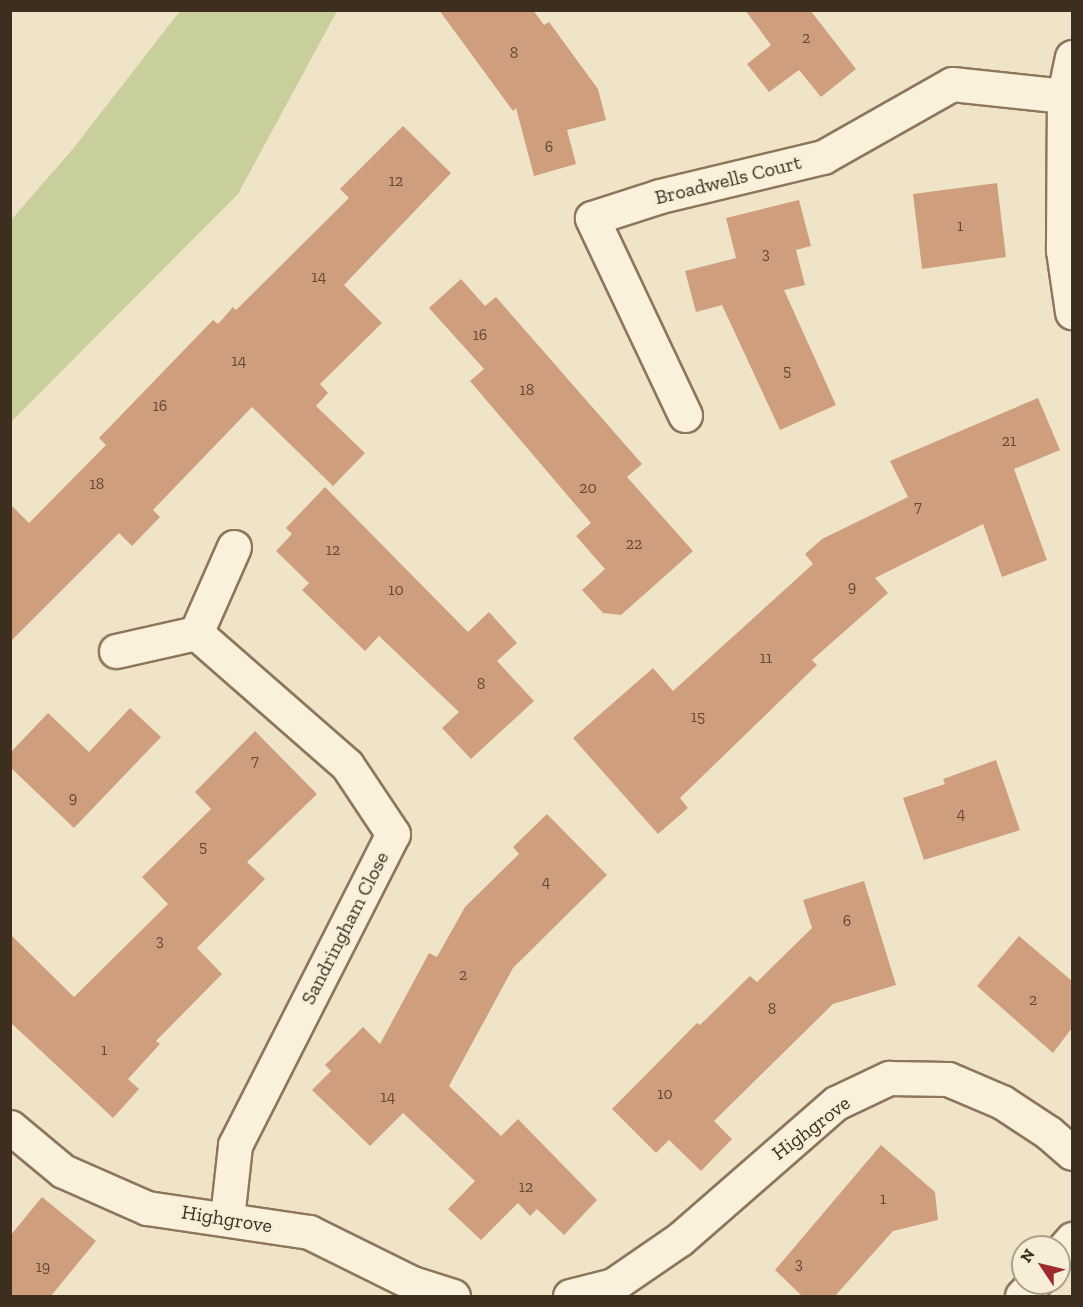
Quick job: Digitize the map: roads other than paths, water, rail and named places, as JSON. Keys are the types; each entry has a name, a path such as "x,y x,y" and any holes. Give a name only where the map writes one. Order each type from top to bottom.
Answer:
{"street":[{"path":"1072,57 1064,96 1063,250 1072,312"},
{"name":"Broadwells Court","path":"686,415 592,218 660,195 823,157 952,84 1064,96"},
{"path":"116,651 196,633 234,547"},
{"name":"Sandringham Close","path":"196,633 346,765 393,834 236,1145 227,1218"},
{"name":"Highgrove","path":"570,1296 613,1285 680,1239 836,1103 889,1078 948,1079 1002,1102 1049,1133 1072,1153"},
{"name":"Highgrove","path":"10,1127 63,1171 147,1208 227,1218 309,1232 412,1283 453,1296"}]}
